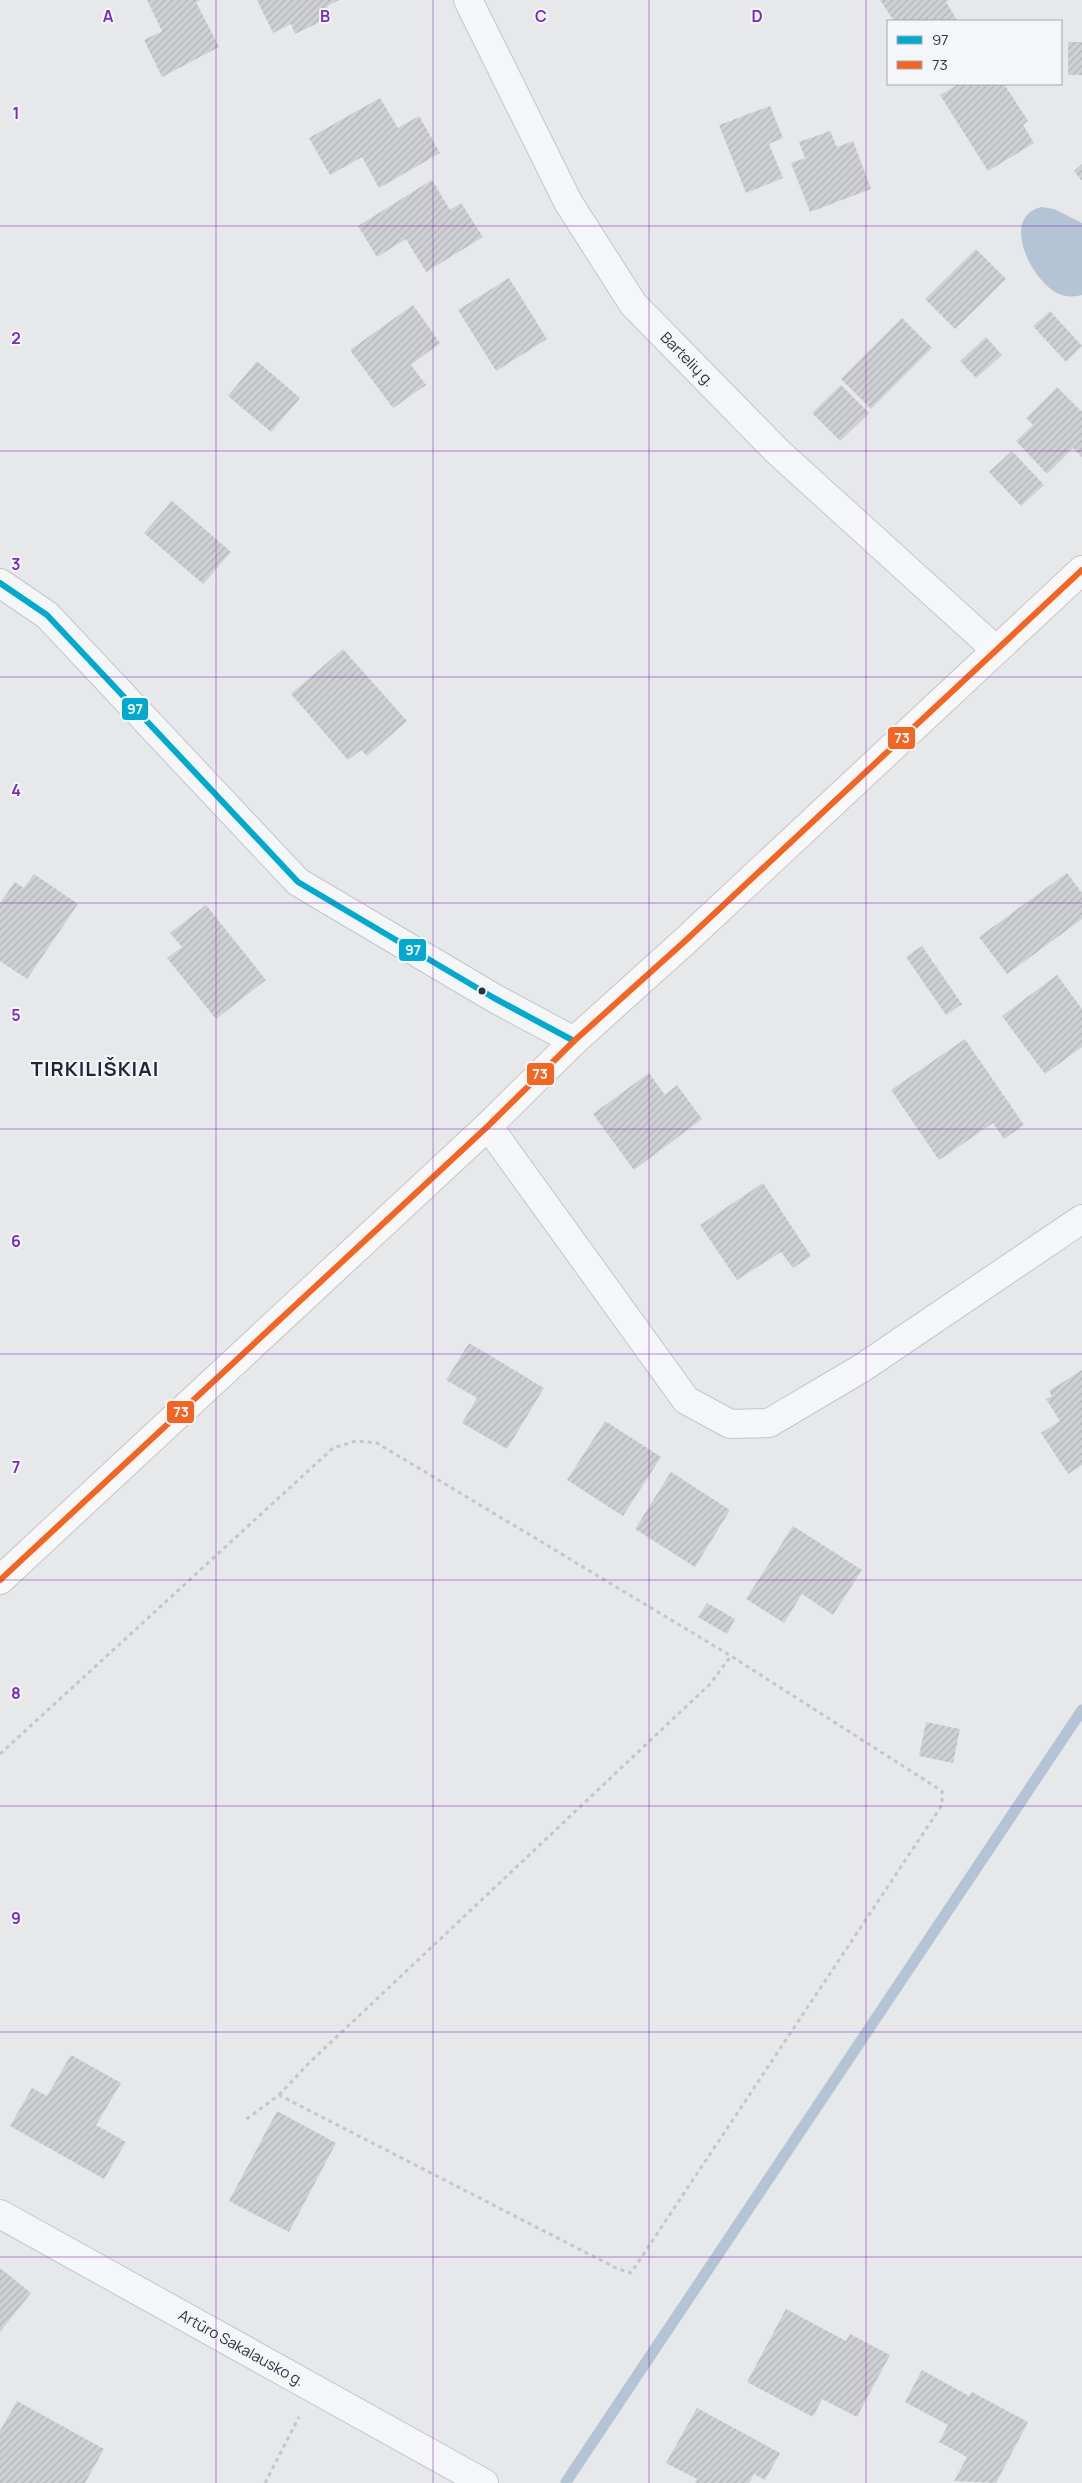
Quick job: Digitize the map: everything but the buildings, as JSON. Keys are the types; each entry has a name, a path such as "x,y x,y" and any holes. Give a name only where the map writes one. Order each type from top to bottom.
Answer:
{"main road":[{"path":"0,1580 488,1126 574,1041 684,942 1082,570"}],"street":[{"name":"Bartelių g.","path":"468,0 568,202 633,304 778,452 996,650"},
{"path":"0,583 47,615 298,882 494,998 574,1041"},
{"path":"488,1126 686,1400 730,1424 769,1423 788,1412 862,1368 1082,1219"},
{"name":"Artūro Sakalausko g.","path":"0,2214 484,2483"}],"path":[{"path":"0,1754 333,1448 356,1441 377,1443 732,1656 942,1791 942,1804 631,2273 616,2268 279,2095"},
{"path":"244,2121 279,2095 308,2064 710,1684 732,1656"},
{"path":"265,2483 314,2389"}],"water":[{"path":"1041,207 1054,209 1082,223 1082,295 1065,296 1049,288 1031,265 1024,251 1021,237 1022,224 1028,213"}],"waterway":[{"path":"566,2482 1082,1710"}],"transit line":[{"name":"73","path":"0,1580 488,1126 574,1041 684,942 1082,570"},
{"name":"97","path":"0,583 47,615 298,882 494,998 574,1041"}],"district":[{"name":"TIRKILIŠKIAI","path":"95,1069"}]}
